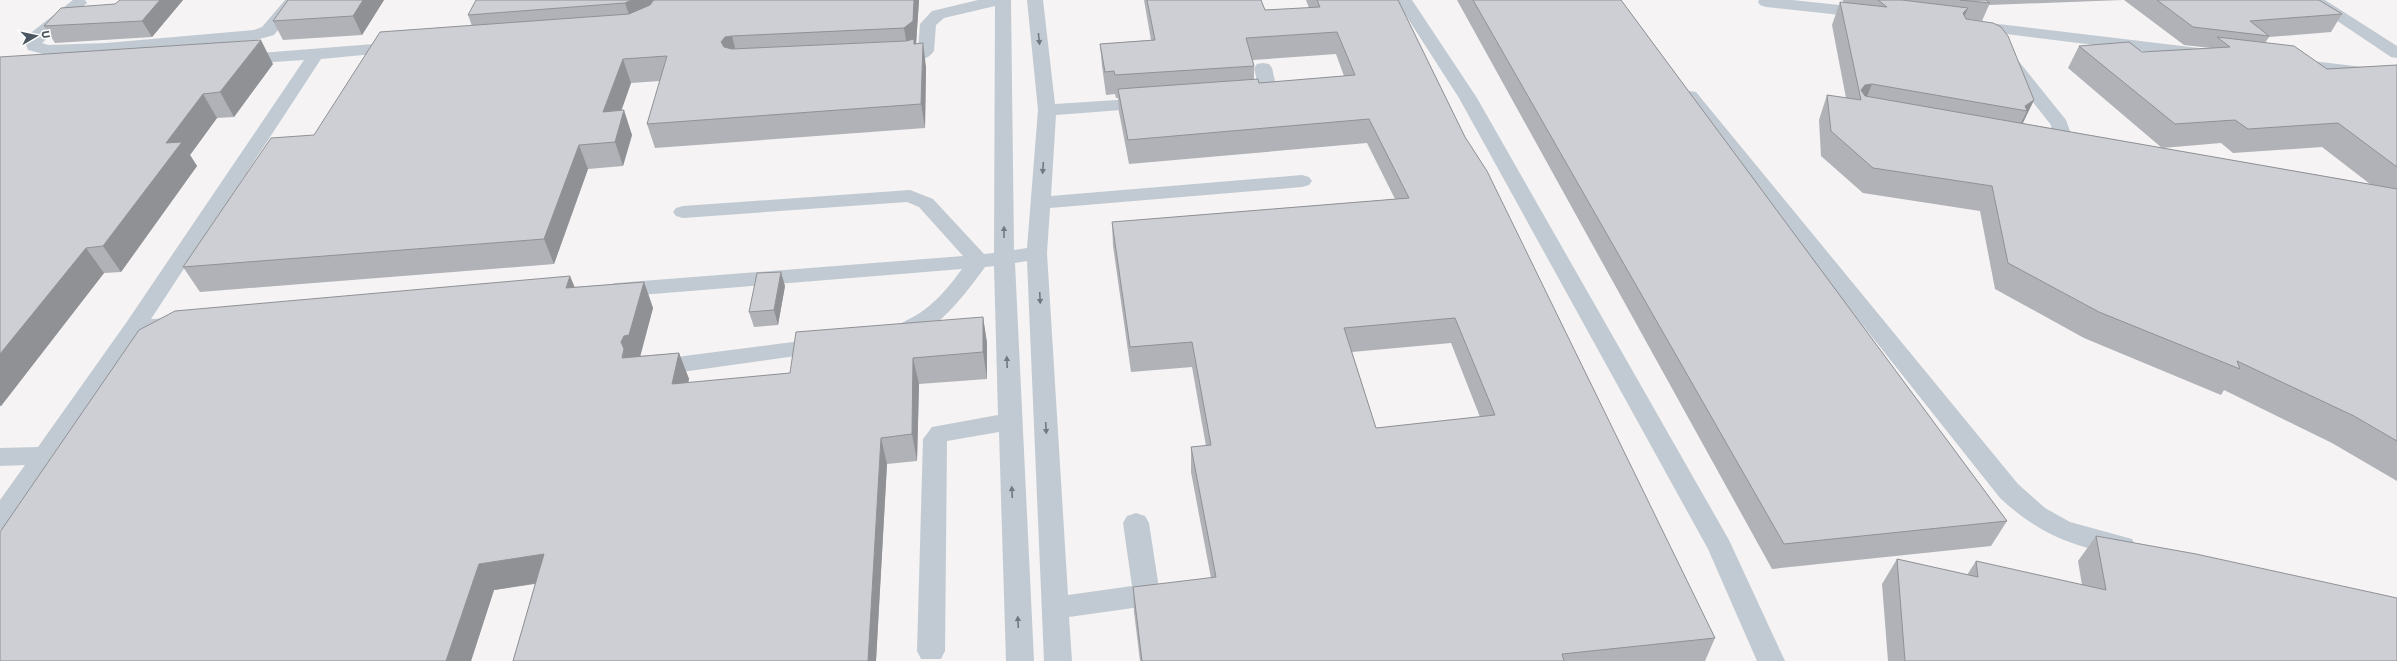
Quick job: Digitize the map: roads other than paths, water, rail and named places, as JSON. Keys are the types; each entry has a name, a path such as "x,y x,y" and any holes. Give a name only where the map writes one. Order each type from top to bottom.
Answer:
{"lane":[{"path":"79,4 39,35 34,42 34,46 47,50 98,48 256,35 268,31 293,0"},
{"path":"879,60 921,56 926,51 928,24 938,14 999,0"},
{"path":"1003,0 1004,258 1009,422 1020,661"},
{"path":"1035,0 1047,110 1038,253 1058,661"},
{"path":"1404,0 1468,98 1720,547 1771,661"},
{"path":"2314,0 2397,53"},
{"path":"1766,2 1836,9 1844,21 1855,25 1880,21"},
{"path":"2350,22 2397,36"},
{"path":"2058,150 2016,137 2049,135 2060,131 2060,124 1998,46 1958,30 2220,55"},
{"path":"220,61 415,46"},
{"path":"0,520 134,328 316,54"},
{"path":"2283,63 2397,76"},
{"path":"2306,65 2343,84 2380,86 2397,91"},
{"path":"1235,97 1269,94 1263,68"},
{"path":"1678,81 2009,491 2030,512 2074,536 2144,551"},
{"path":"1047,110 1164,102"},
{"path":"1040,203 1302,181"},
{"path":"683,212 874,197 910,196 926,203 979,261"},
{"path":"600,291 979,261 1038,253"},
{"path":"881,338 908,331 929,318 950,300 979,261"},
{"path":"134,328 189,324"},
{"path":"644,369 842,344"},
{"path":"931,651 935,439 940,433 1009,422"},
{"path":"0,456 45,456"},
{"path":"1055,608 1147,595 1136,523"}]}
